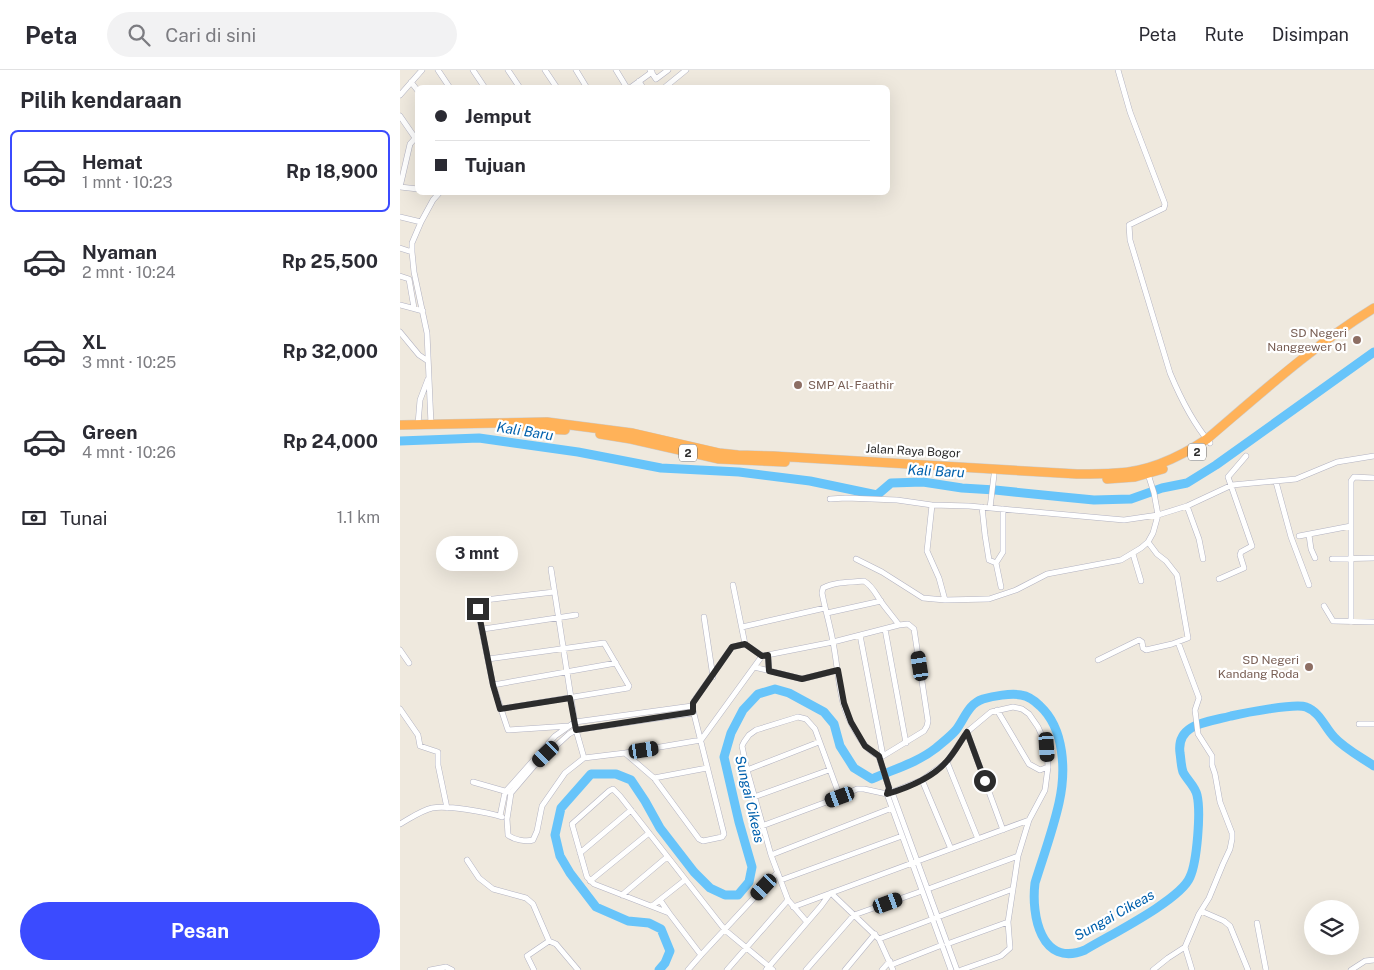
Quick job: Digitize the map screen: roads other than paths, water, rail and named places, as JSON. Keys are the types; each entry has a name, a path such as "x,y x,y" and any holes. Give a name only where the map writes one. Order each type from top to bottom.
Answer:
{"highway":[{"name":"Jalan Raya Bogor","path":"400,425 431,424 547,428 575,431 631,439 696,455 740,462 775,462 1077,480 1119,479 1148,474 1176,464 1195,453 1320,345 1374,308"},
{"name":"Jalan Raya Bogor","path":"400,431 457,426 547,422 632,433 698,449 738,455 783,456 1077,474 1117,473 1150,467 1208,441 1324,349 1374,314"}],"street":[{"path":"400,95 422,70"},
{"path":"438,70 448,85"},
{"path":"473,70 483,85"},
{"path":"508,70 518,85"},
{"path":"545,70 555,85"},
{"path":"576,70 586,85"},
{"path":"616,70 626,85"},
{"path":"633,85 651,71 656,79 668,70"},
{"path":"668,85 686,70"},
{"path":"1118,70 1130,112 1165,204 1164,208 1129,225 1130,240 1170,372 1181,396 1208,441"},
{"path":"639,81 642,85"},
{"path":"411,82 415,88"},
{"path":"400,116 415,137"},
{"path":"415,139 410,144 400,187 415,189"},
{"path":"431,424 427,333 414,272 412,243 420,222 436,195"},
{"path":"400,217 420,222"},
{"path":"400,248 412,252"},
{"path":"400,276 409,279 414,308"},
{"path":"400,304 423,311"},
{"path":"400,332 419,355 428,361"},
{"path":"418,424 420,400 429,377"},
{"path":"1219,579 1244,568 1240,555 1241,552 1252,546 1228,477 1246,456"},
{"path":"830,498 897,500 932,505 982,507 1124,520 1158,515 1187,506 1232,485 1276,482 1304,477 1346,459 1374,456"},
{"path":"856,559 882,572 919,596 933,600 989,599 1016,590 1047,574 1121,560 1133,554 1148,542 1158,515 1148,474"},
{"path":"990,508 994,475"},
{"path":"1351,622 1351,478 1374,478"},
{"path":"1276,482 1291,537 1309,585"},
{"path":"932,505 927,551 939,578 945,600"},
{"path":"1187,506 1199,539 1203,558"},
{"path":"982,507 989,560 996,563"},
{"path":"1001,587 996,563 1003,552 1003,509"},
{"path":"1299,536 1351,526"},
{"path":"1309,535 1311,549 1315,558"},
{"path":"1098,660 1138,640 1142,642 1143,648 1146,650 1188,638 1177,575 1148,542"},
{"path":"1133,554 1141,581"},
{"path":"1332,559 1352,557 1374,558"},
{"path":"550,570 570,698 584,758"},
{"path":"880,759 865,746 851,722 844,703 823,588 848,582 864,581 869,584 899,625"},
{"path":"733,585 745,644"},
{"path":"554,592 485,600 478,603 477,606 493,685 509,731 569,726"},
{"path":"742,627 881,602"},
{"path":"1324,606 1334,621 1374,622"},
{"path":"483,629 576,615"},
{"path":"704,617 713,677"},
{"path":"693,712 576,730 558,743 508,792 507,819 508,833 511,838 532,840 537,831 542,806 566,773 584,758 702,740 754,667 765,655 833,642 908,624 914,629 928,726 924,731 880,759"},
{"path":"885,629 906,743"},
{"path":"762,826 861,789 889,791 922,780 947,762 967,732 991,712 1013,707 1022,709 1035,720 1047,747 1048,767 1044,790 1029,820 1018,856 1008,922 1009,951 1001,956 959,970 945,944 889,791 880,759 860,635"},
{"path":"1153,970 1184,947 1195,921 1210,898 1230,849 1232,839 1232,833 1220,802 1212,765 1212,756 1198,734 1195,715 1199,698 1178,642"},
{"path":"488,658 604,643 629,686 628,688 500,709"},
{"path":"625,753 654,778 699,840 703,841 722,837 724,834 692,706 732,647 745,644 765,655 769,671"},
{"path":"400,650 409,663"},
{"path":"493,685 616,663"},
{"path":"754,667 802,679 838,670"},
{"path":"500,816 508,792 556,736 575,722 692,706"},
{"path":"400,709 418,735 420,746 438,752 438,765 447,808"},
{"path":"997,710 1029,764 1040,770 1048,767"},
{"path":"808,922 788,900 770,855 742,746 749,735 756,730 801,718 806,719 815,729 840,797"},
{"path":"1359,724 1374,724"},
{"path":"551,728 556,736"},
{"path":"967,732 1003,830"},
{"path":"748,770 819,742"},
{"path":"947,762 978,839"},
{"path":"654,778 707,768"},
{"path":"754,797 829,770"},
{"path":"922,780 951,849"},
{"path":"473,782 508,792"},
{"path":"669,913 590,881 572,824 613,789 725,930 769,969 830,894"},
{"path":"889,791 892,808 902,836 915,863"},
{"path":"400,824 424,811 434,808 466,810 507,819"},
{"path":"770,855 892,808"},
{"path":"580,853 631,810"},
{"path":"793,907 1029,820"},
{"path":"590,881 649,833"},
{"path":"781,880 902,836"},
{"path":"622,895 667,856"},
{"path":"806,970 854,916 1018,856"},
{"path":"467,860 479,878 494,889 526,898 533,904 549,941 556,944 578,970"},
{"path":"688,970 777,872"},
{"path":"652,906 685,880"},
{"path":"845,970 877,937 1013,889"},
{"path":"830,894 877,937 891,965"},
{"path":"660,900 700,955"},
{"path":"727,970 788,900"},
{"path":"1201,911 1224,920 1230,926 1248,970"},
{"path":"882,970 945,944 1008,922"},
{"path":"1257,923 1266,970"},
{"path":"534,970 526,957 549,941"},
{"path":"945,944 951,970"},
{"path":"1184,947 1192,970"},
{"path":"1351,970 1365,962 1374,960"},
{"path":"430,970 446,967 452,970"}],"waterway":[{"name":"Kali Baru","path":"400,441 479,438 578,452 661,468 739,472 810,481 877,495 891,483 923,482 962,488 1094,500 1131,499 1162,488 1187,483 1216,465 1374,352"},
{"name":"Sungai Cikeas","path":"659,970 665,963 670,951 661,929 649,923 628,921 596,907 570,873 560,856 555,835 561,808 591,774 616,774 631,780 660,828 694,872 710,888 725,895 738,895 749,882 752,867 724,757 731,733 743,710 758,694 775,689 789,693 824,712 834,724 840,746 854,768 872,779 913,762 936,748 954,732 970,708 978,701 997,696 1017,694 1029,698 1038,704 1054,726 1059,739 1063,765 1057,813 1035,883 1035,910 1037,923 1049,945 1058,952 1070,954 1085,950 1159,907 1184,886 1190,877 1196,849 1199,813 1196,792 1183,772 1181,762 1180,743 1183,735 1189,730 1204,722 1247,713 1281,707 1306,707 1319,716 1338,741 1374,766"}],"place":[{"name":"SD Negeri Nanggewer 01","path":"1357,340"},
{"name":"SMP Al- Faathir","path":"798,385"},
{"name":"SD Negeri Kandang Roda","path":"1309,667"}]}
